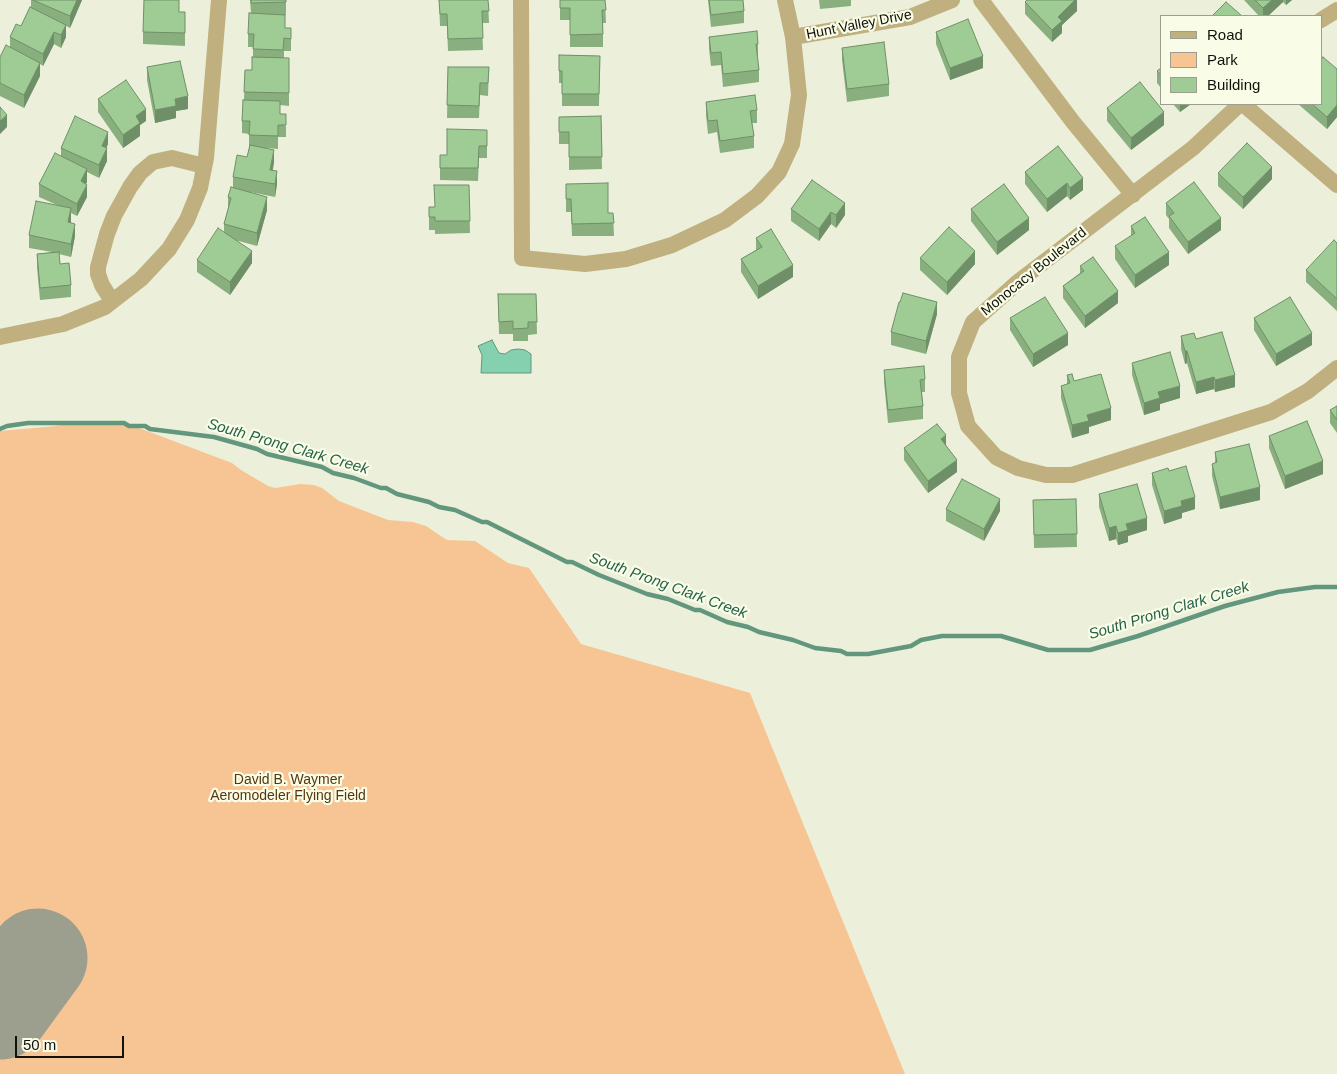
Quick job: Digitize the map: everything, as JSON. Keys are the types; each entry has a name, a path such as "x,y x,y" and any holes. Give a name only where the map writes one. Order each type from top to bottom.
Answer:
{"street":[{"path":"0,337 63,324 105,307 142,279 169,249 187,220 200,188 204,166 218,0"},
{"path":"521,0 522,258 585,264 626,259 672,245 725,220 757,196 779,172 792,144 799,94 793,37 785,0"},
{"name":"Hunt Valley Drive","path":"793,37 910,16 952,0"},
{"path":"981,0 1133,195"},
{"path":"1322,19 1337,10"},
{"name":"Monocacy Boulevard","path":"1241,105 1193,148 1019,281 973,322 959,357 959,393 968,426 996,457 1018,468 1046,475 1072,475 1271,412 1308,390 1337,368"},
{"name":"Monocacy Boulevard","path":"1243,105 1337,185"},
{"path":"112,301 102,285 98,274 98,267 114,216 140,172 153,162 172,158 204,166"}],"green space":[{"name":"David B. Waymer Aeromodeler Flying Field","path":"111,421 139,428 232,463 268,486 275,488 300,484 314,485 322,488 339,501 388,520 413,522 426,526 447,540 475,541 508,563 529,568 581,644 750,693 905,1074 0,1074 0,431 56,426 75,422"}],"shaded area":[{"path":"492,340 499,353 505,354 511,350 518,349 525,350 531,354 531,373 481,373 482,355 478,346"}],"building":[{"path":"33,0 77,0 70,16"},
{"path":"144,0 179,0 179,12 185,12 185,33 143,32"},
{"path":"251,0 286,0 286,2 251,3"},
{"path":"439,0 488,0 489,11 482,11 483,38 448,39 447,14 440,14"},
{"path":"560,0 605,0 606,10 602,10 603,34 570,35 570,8 560,8"},
{"path":"709,0 743,0 744,11 711,15"},
{"path":"1027,0 1075,0 1058,17 1062,21 1052,30 1025,2"},
{"path":"1255,0 1272,0 1263,8"},
{"path":"1226,2 1241,15 1213,15"},
{"path":"30,7 66,25 61,35 54,32 43,54 10,37 16,24 21,26"},
{"path":"249,13 285,15 285,28 291,28 291,39 284,38 283,50 253,49 254,34 248,34"},
{"path":"968,19 983,56 950,68 936,32"},
{"path":"757,31 758,44 756,44 759,70 723,74 721,52 711,53 709,37"},
{"path":"884,42 889,84 847,89 842,48"},
{"path":"6,45 40,63 24,95 0,83 0,57"},
{"path":"559,55 600,56 599,94 562,94 562,71 559,71"},
{"path":"252,57 289,58 289,93 244,92 245,70 252,70"},
{"path":"1323,57 1337,69 1337,105 1327,117 1313,105 1322,105"},
{"path":"180,61 188,96 175,99 176,106 155,110 147,67"},
{"path":"448,67 489,67 488,83 480,83 479,106 447,105"},
{"path":"126,80 146,109 136,116 140,123 123,135 98,99"},
{"path":"1140,82 1164,112 1131,138 1107,108"},
{"path":"755,95 757,110 750,111 754,136 720,141 717,120 708,121 706,102"},
{"path":"243,100 280,101 280,114 286,114 286,125 278,125 278,136 249,135 250,121 242,121"},
{"path":"0,107 7,115 0,121"},
{"path":"75,116 108,132 102,146 107,148 99,165 61,148"},
{"path":"601,116 602,157 569,157 569,132 559,132 559,117"},
{"path":"447,129 487,130 487,146 479,146 478,168 440,168 440,155 447,155"},
{"path":"1247,143 1272,167 1243,197 1218,173"},
{"path":"250,145 274,150 270,170 277,171 275,184 233,177 237,155 247,157"},
{"path":"1058,146 1083,178 1070,188 1067,183 1047,199 1025,172"},
{"path":"55,153 87,169 81,181 87,185 77,204 39,184"},
{"path":"812,180 845,203 836,215 831,212 819,229 791,209"},
{"path":"1194,182 1221,218 1188,242 1169,216 1174,213 1166,203"},
{"path":"608,183 608,213 613,213 614,223 572,224 571,199 566,199 566,184"},
{"path":"1004,184 1029,218 997,242 971,209"},
{"path":"434,185 469,185 470,221 435,221 435,217 429,217 429,207 435,207"},
{"path":"231,187 267,197 257,233 224,224 231,198 228,197"},
{"path":"36,201 71,208 68,222 75,224 71,244 29,235"},
{"path":"1145,217 1169,252 1135,275 1115,246 1135,233 1131,226"},
{"path":"949,227 975,251 947,282 920,258"},
{"path":"218,228 252,251 230,282 197,260"},
{"path":"771,229 793,265 758,286 741,259 762,247 756,238"},
{"path":"1334,240 1337,243 1337,299 1306,270"},
{"path":"59,252 60,264 69,263 71,285 40,288 37,254"},
{"path":"1093,257 1118,291 1085,316 1063,286 1084,271 1080,266"},
{"path":"903,293 937,302 926,341 891,332"},
{"path":"498,294 536,294 537,322 528,322 528,328 513,329 513,321 499,322"},
{"path":"1045,297 1068,333 1033,354 1010,318"},
{"path":"1290,297 1312,333 1276,354 1254,318"},
{"path":"1222,332 1235,375 1215,380 1214,377 1196,382 1181,336 1194,333 1196,339"},
{"path":"1170,352 1180,386 1158,392 1160,398 1144,403 1132,363"},
{"path":"924,366 925,379 920,380 923,406 888,410 884,370"},
{"path":"1072,374 1074,381 1101,374 1111,408 1087,415 1089,421 1072,425 1061,386 1070,383 1067,375"},
{"path":"1337,406 1337,420 1330,410"},
{"path":"1307,421 1323,461 1285,476 1269,436"},
{"path":"937,424 946,435 941,439 957,460 928,481 904,448"},
{"path":"1249,444 1260,487 1220,497 1212,464 1217,462 1215,452"},
{"path":"1186,466 1195,497 1181,501 1182,506 1164,511 1152,473 1168,468 1169,471"},
{"path":"962,479 1000,499 984,529 946,509"},
{"path":"1137,484 1147,518 1126,524 1128,530 1118,533 1116,526 1109,528 1099,494"},
{"path":"1076,499 1077,534 1034,535 1033,500"}],"waterway":[{"name":"South Prong Clark Creek","path":"0,429 28,423 124,423 129,426 145,426 150,429 214,437 257,449 267,454 322,467 333,473 386,488 397,494 455,510 482,522 487,522 567,562 572,562 647,594 668,599 727,622 759,632 793,640 815,648 841,651 847,654 868,654 911,646 921,640 942,636 1001,636 1048,650 1090,650 1138,636 1225,606 1278,592 1315,587 1337,587"}],"runway":[{"path":"0,1010 38,958"}]}
